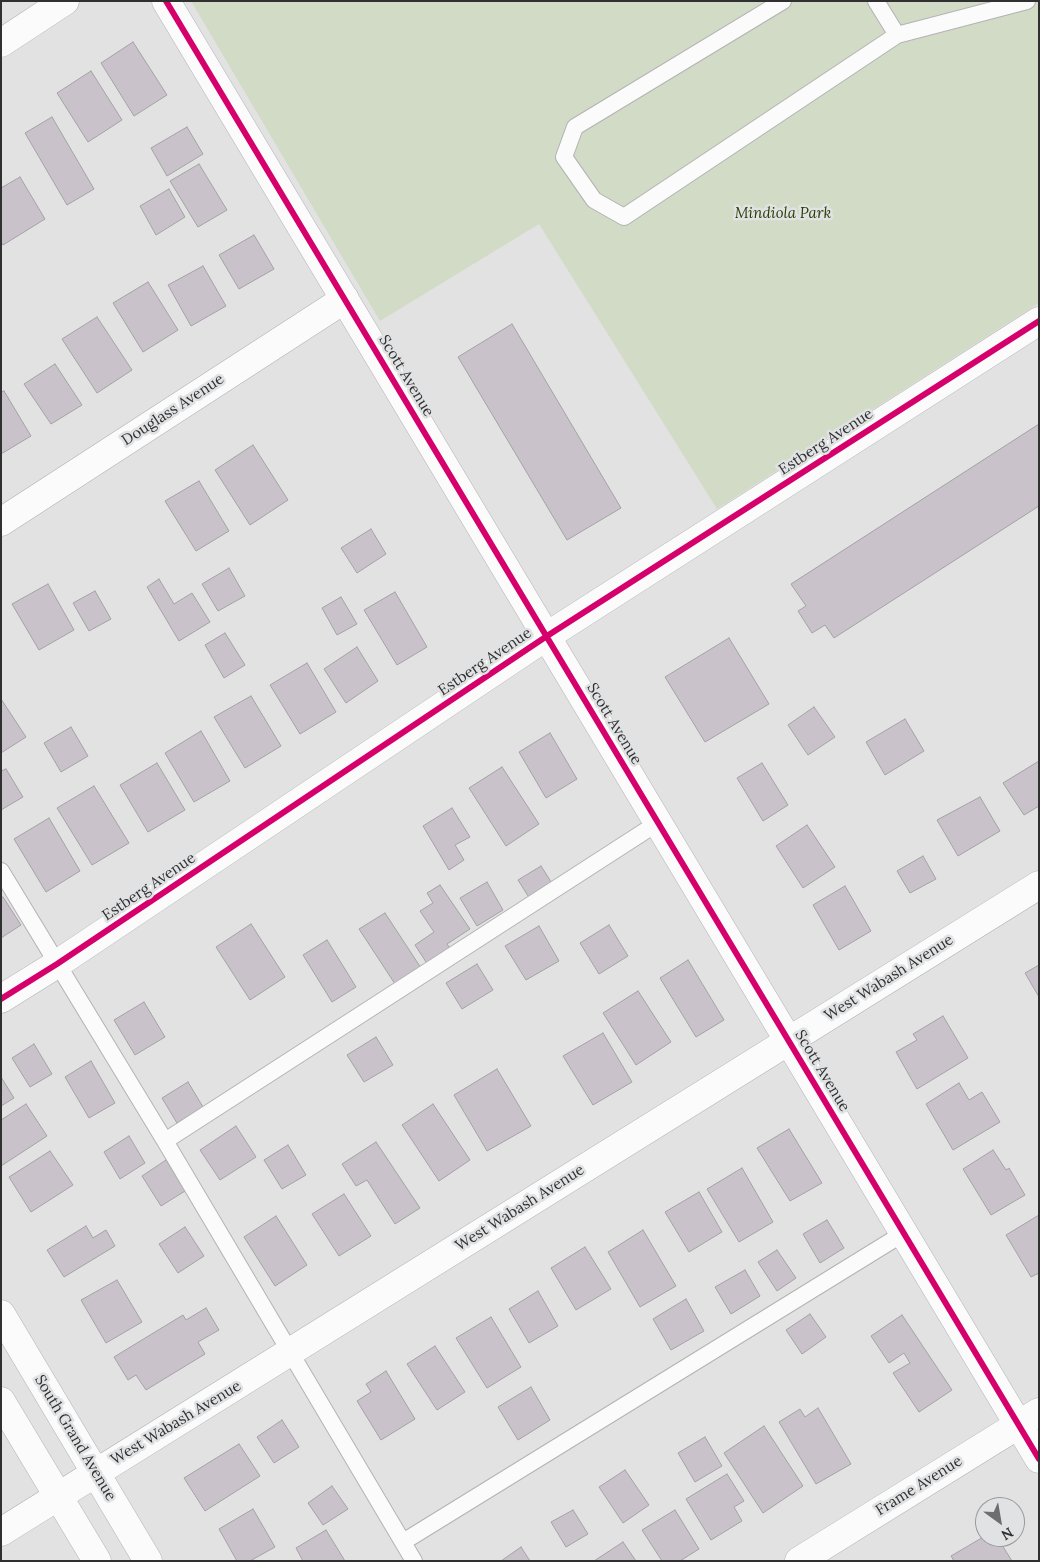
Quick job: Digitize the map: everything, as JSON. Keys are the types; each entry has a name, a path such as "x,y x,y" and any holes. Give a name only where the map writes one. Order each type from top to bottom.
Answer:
{"street":[{"path":"1,43 65,1"},
{"name":"Scott Avenue","path":"166,1 904,1233 1028,1418 1039,1459"},
{"name":"Douglass Avenue","path":"1,522 345,299"},
{"name":"Estberg Avenue","path":"1,999 57,964 547,636 1039,321"},
{"name":"West Wabash Avenue","path":"1,1532 1039,885"},
{"name":"South Grand Avenue","path":"1,1314 148,1561"},
{"path":"1,1401 97,1561"},
{"name":"Frame Avenue","path":"799,1561 1028,1418"}],"lane":[{"path":"783,1 576,127 564,157 594,200 624,217 897,35 1027,1"},
{"path":"876,1 897,35"},
{"path":"164,1141 659,822"},
{"path":"1,871 414,1561"},
{"path":"403,1542 904,1233"}],"green space":[{"name":"Mindiola Park","path":"191,1 1039,1 1039,303 717,509 539,224 380,321"}],"building":[{"path":"133,42 167,95 134,116 101,63"},
{"path":"91,71 122,120 88,142 57,93"},
{"path":"52,117 94,189 67,205 25,133"},
{"path":"187,127 203,154 167,176 151,148"},
{"path":"199,164 227,210 198,227 170,181"},
{"path":"20,177 45,219 3,245 1,242 1,188"},
{"path":"169,189 185,217 156,235 140,206"},
{"path":"254,235 274,269 239,289 219,255"},
{"path":"203,266 226,306 191,326 168,285"},
{"path":"148,282 178,330 143,352 113,303"},
{"path":"97,317 132,370 97,393 62,339"},
{"path":"512,324 621,508 567,540 458,357"},
{"path":"55,364 82,405 51,424 24,384"},
{"path":"4,391 31,436 1,454 1,392"},
{"path":"1039,424 1039,506 834,638 825,625 812,633 798,611 806,606 791,584"},
{"path":"253,445 288,500 250,525 215,470"},
{"path":"199,481 229,531 196,551 165,501"},
{"path":"371,529 386,554 357,573 341,548"},
{"path":"229,568 245,596 218,611 202,584"},
{"path":"159,579 174,604 192,593 210,622 179,641 147,587"},
{"path":"48,584 74,630 39,650 12,604"},
{"path":"95,591 111,619 89,631 73,603"},
{"path":"395,592 427,647 397,665 364,610"},
{"path":"341,597 357,624 337,635 322,608"},
{"path":"225,633 245,665 224,678 205,645"},
{"path":"729,638 769,704 705,742 665,677"},
{"path":"357,647 378,681 346,703 324,669"},
{"path":"307,663 336,712 300,734 270,685"},
{"path":"251,696 281,746 245,768 214,717"},
{"path":"1,699 26,737 1,753"},
{"path":"814,707 835,737 808,755 788,725"},
{"path":"905,719 924,751 885,775 866,742"},
{"path":"71,727 88,756 61,772 44,743"},
{"path":"201,731 230,781 194,802 165,753"},
{"path":"550,733 577,779 546,798 519,752"},
{"path":"1039,761 1039,806 1024,815 1003,783"},
{"path":"157,763 185,810 148,832 120,785"},
{"path":"762,763 788,805 763,821 737,778"},
{"path":"502,767 539,824 506,846 469,788"},
{"path":"6,769 23,797 1,810 1,771"},
{"path":"94,786 129,843 92,865 57,808"},
{"path":"980,797 1000,831 958,856 937,820"},
{"path":"452,808 470,837 455,845 464,860 449,870 423,826"},
{"path":"49,818 80,871 46,892 14,839"},
{"path":"807,825 835,867 803,888 776,846"},
{"path":"923,856 936,879 910,893 897,871"},
{"path":"541,866 553,885 530,899 518,880"},
{"path":"487,882 503,910 477,926 460,898"},
{"path":"440,885 470,929 447,944 453,953 430,968 415,945 434,932 420,911 433,903 427,893"},
{"path":"845,886 871,931 839,950 813,905"},
{"path":"1,897 3,897 21,925 1,938"},
{"path":"385,913 423,971 397,987 359,929"},
{"path":"251,924 285,977 250,1000 216,947"},
{"path":"609,925 628,956 599,974 580,943"},
{"path":"539,926 559,961 526,980 505,946"},
{"path":"327,940 356,987 332,1002 303,955"},
{"path":"688,960 724,1020 696,1037 660,978"},
{"path":"477,964 493,990 462,1009 446,983"},
{"path":"1039,965 1039,997 1025,973"},
{"path":"638,991 671,1042 636,1065 603,1013"},
{"path":"144,1002 165,1037 135,1055 114,1020"},
{"path":"943,1016 968,1058 917,1089 896,1052 917,1040 913,1034"},
{"path":"603,1033 632,1082 593,1105 563,1056"},
{"path":"376,1037 393,1065 364,1082 347,1055"},
{"path":"34,1044 52,1074 30,1087 12,1058"},
{"path":"91,1061 115,1103 89,1118 65,1077"},
{"path":"497,1069 531,1126 487,1151 454,1095"},
{"path":"1,1077 14,1098 1,1106"},
{"path":"188,1082 203,1107 177,1123 162,1098"},
{"path":"959,1083 969,1100 982,1092 1000,1122 953,1150 926,1104"},
{"path":"26,1104 47,1136 1,1166 1,1120"},
{"path":"433,1104 470,1160 439,1181 402,1125"},
{"path":"236,1126 256,1157 220,1180 200,1150"},
{"path":"789,1129 822,1183 790,1201 757,1148"},
{"path":"129,1136 145,1163 120,1179 104,1152"},
{"path":"376,1142 420,1208 395,1224 367,1180 356,1186 342,1164"},
{"path":"288,1145 306,1175 282,1189 264,1160"},
{"path":"993,1150 1006,1170 1009,1168 1025,1195 991,1215 963,1169"},
{"path":"50,1151 73,1185 31,1212 9,1177"},
{"path":"166,1160 185,1191 161,1206 142,1176"},
{"path":"742,1168 773,1222 739,1242 707,1189"},
{"path":"699,1192 722,1232 689,1252 665,1212"},
{"path":"344,1194 371,1236 339,1256 312,1214"},
{"path":"1039,1215 1039,1273 1031,1277 1006,1235"},
{"path":"276,1216 307,1265 275,1286 244,1237"},
{"path":"827,1220 844,1248 820,1263 803,1234"},
{"path":"86,1226 93,1238 106,1230 115,1246 64,1277 47,1250"},
{"path":"185,1227 204,1256 178,1273 159,1244"},
{"path":"643,1230 676,1286 640,1307 608,1252"},
{"path":"585,1247 611,1289 576,1310 551,1268"},
{"path":"777,1250 796,1278 777,1291 758,1262"},
{"path":"745,1270 760,1296 731,1314 715,1287"},
{"path":"117,1280 142,1322 106,1343 81,1300"},
{"path":"538,1291 558,1326 529,1343 509,1309"},
{"path":"686,1299 704,1331 671,1350 653,1319"},
{"path":"206,1308 219,1330 198,1342 205,1354 146,1390 136,1375 128,1380 114,1357 183,1315 186,1320"},
{"path":"810,1314 826,1337 802,1354 786,1330"},
{"path":"902,1315 952,1390 919,1412 893,1373 910,1363 904,1353 889,1363 871,1336"},
{"path":"491,1317 521,1367 487,1388 456,1338"},
{"path":"435,1346 465,1392 437,1410 407,1364"},
{"path":"386,1371 415,1419 381,1440 357,1401 371,1392 366,1384"},
{"path":"531,1387 550,1420 518,1440 498,1407"},
{"path":"818,1408 851,1464 816,1484 779,1422 800,1409 805,1417"},
{"path":"282,1420 299,1447 274,1463 257,1437"},
{"path":"764,1426 803,1486 763,1513 724,1453"},
{"path":"705,1437 722,1466 695,1482 678,1453"},
{"path":"239,1444 260,1476 205,1511 184,1478"},
{"path":"625,1470 649,1505 623,1523 599,1487"},
{"path":"727,1474 744,1501 734,1507 742,1521 711,1540 686,1499"},
{"path":"332,1486 348,1509 323,1525 308,1503"},
{"path":"253,1509 275,1547 250,1561 237,1561 219,1529"},
{"path":"573,1510 588,1534 566,1547 551,1522"},
{"path":"675,1510 699,1549 680,1561 662,1561 642,1530"},
{"path":"326,1530 345,1561 303,1561 296,1548"},
{"path":"623,1542 636,1561 594,1561"},
{"path":"975,1542 975,1547 1003,1547 1012,1561 954,1561 951,1556"},
{"path":"521,1547 530,1561 501,1561"}],"cycle path":[{"path":"166,1 1039,1459"},
{"path":"1,999 57,964 547,636 1039,321"}]}
